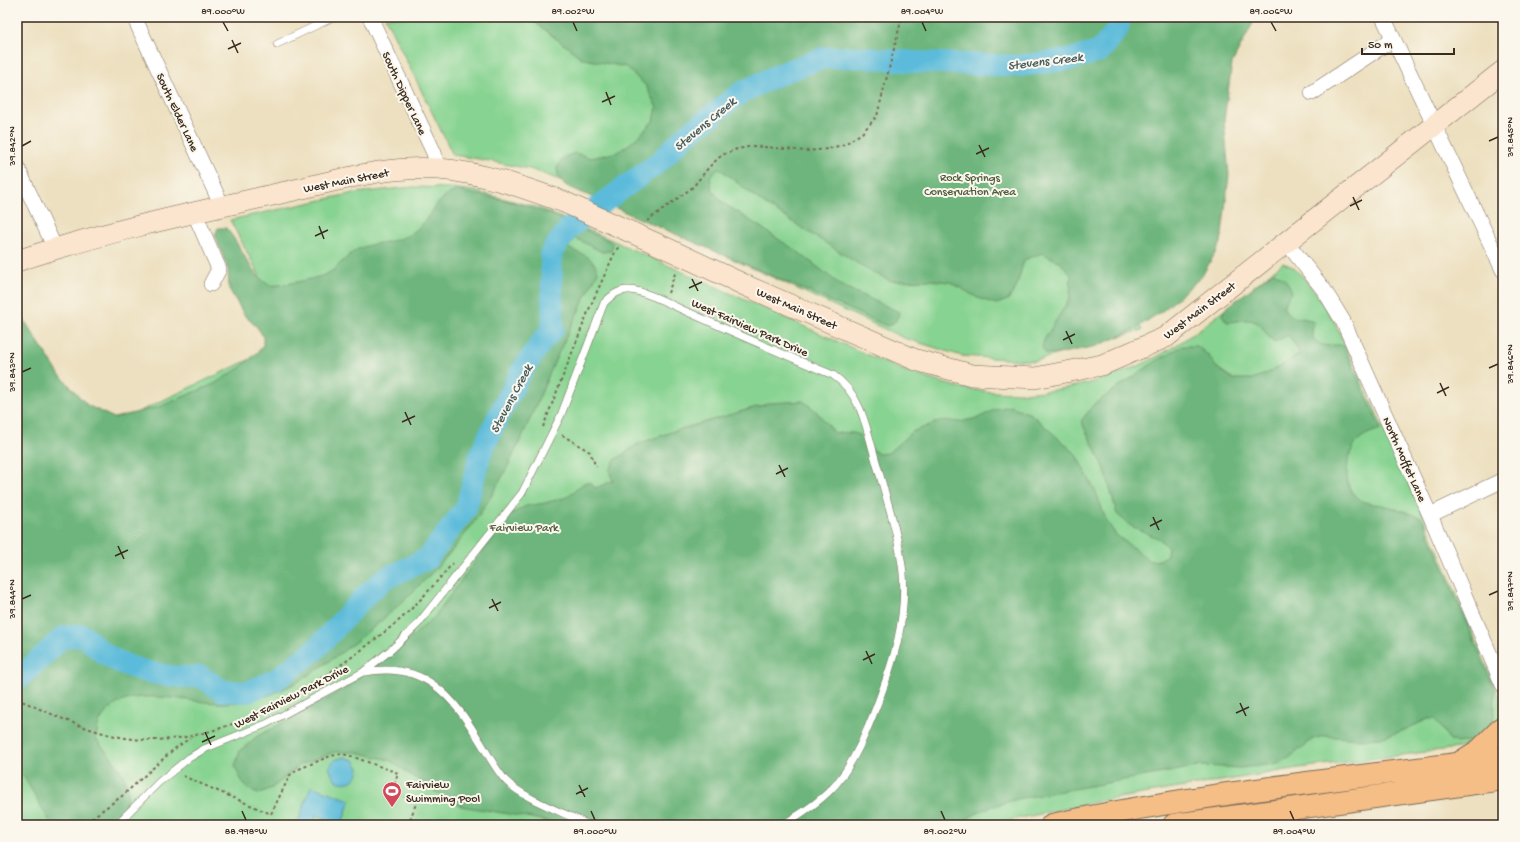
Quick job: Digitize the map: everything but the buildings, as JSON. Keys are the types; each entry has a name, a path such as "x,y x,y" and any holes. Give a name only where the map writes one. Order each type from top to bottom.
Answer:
{"main road":[{"path":"1458,764 1480,750 1503,727"},
{"path":"1052,825 1140,807 1226,793 1503,758"},
{"path":"1174,825 1503,780"}],"street":[{"name":"South Elder Lane","path":"134,17 222,206"},
{"name":"South Dipper Lane","path":"370,17 434,154 438,169"},
{"path":"1383,17 1503,270"},
{"path":"1312,94 1393,39"},
{"name":"West Main Street","path":"17,261 55,248 194,212 383,170 438,169 477,174 514,184 564,202 749,287 916,360 972,375 1035,378 1102,365 1166,337 1503,71"},
{"path":"17,167 55,248"},
{"path":"194,212 219,269 212,284"},
{"name":"North Moffet Lane","path":"1287,243 1324,290 1343,321 1430,515 1503,685"},
{"path":"1430,515 1503,480"}],"lane":[{"path":"277,44 334,17"},
{"name":"West Fairview Park Drive","path":"116,825 172,771 204,749 266,724 363,672 405,637 430,610 519,498 553,431 604,304 615,294 628,289 636,290 833,375 844,383 852,392 865,422 894,528 903,573 904,604 900,633 893,661 867,731 850,765 836,784 800,814 782,825"},
{"name":"West Fairview Park Drive","path":"363,672 392,669 407,672 422,678 441,689 464,715 505,780 516,790 589,825"}],"path":[{"path":"642,225 657,216 693,187 709,167 722,155 737,149 754,146 806,151 828,149 845,144 862,133 877,116 902,17"},
{"path":"542,431 592,301 616,250 621,245"},
{"path":"664,302 677,268"},
{"path":"553,431 590,452 596,467"},
{"path":"17,699 97,731 123,737 152,740 190,737 252,716 286,700 344,663 404,615 428,591 454,561"},
{"path":"82,825 122,796 173,750 190,737"},
{"path":"172,771 271,814 286,782 294,772 328,757 339,754 348,755 398,773 392,792 417,801 408,825"}],"green space":[{"name":"Rock Springs Conservation Area","path":"385,17 1175,17 1120,290 1142,330 1035,361 962,356 904,338 685,237 592,192 530,169 453,155"},
{"name":"Rock Springs Conservation Area","path":"528,17 1256,17 1232,63 1224,120 1229,175 1221,243 1202,276 1165,309 1135,329 1097,346 1057,354 1046,354 1042,348 1044,340 1070,298 1071,275 1060,262 1042,253 1024,260 1016,288 1008,300 996,304 978,298 950,282 930,280 891,281 868,270 763,203 719,168 710,177 712,190 722,202 798,252 842,286 899,312 895,321 887,326 565,185 558,175 557,168 564,157 575,153 591,158 618,152 636,139 654,120 657,108 646,86 626,67 583,59"},
{"name":"Fairview Park","path":"413,187 452,188 474,191 540,208 897,368 951,385 993,392 1018,393 1067,388 1115,375 1138,366 1160,355 1192,334 1283,263 1293,267 1316,293 1335,323 1420,508 1500,697 1499,721 1489,733 1474,742 1458,748 1299,768 1106,800 988,825 17,825 17,469 293,339 230,220 354,193"},
{"path":"458,191 510,201 550,214 613,244 611,251 602,252 575,238 568,248 590,259 596,266 598,272 559,351 510,462 489,500 461,540 422,583 400,604 353,644 298,682 268,695 248,701 211,703 176,698 140,697 124,701 110,708 99,723 96,739 114,761 125,778 128,796 125,805 110,825 52,825 24,777 17,775 17,309 59,374 87,405 114,418 159,407 214,384 241,367 258,352 263,345 263,336 257,327 245,316 229,289 228,269 215,235 218,228 226,228 252,268 264,281 270,285 289,283 316,278 327,274 336,268 353,252 363,247 396,240 409,235 421,226 439,202 451,193"},
{"path":"1273,272 1280,275 1285,280 1292,292 1283,306 1286,312 1294,317 1310,320 1314,323 1312,330 1313,339 1318,343 1322,345 1343,346 1381,429 1369,433 1360,439 1351,452 1347,479 1351,491 1355,496 1370,504 1384,505 1422,518 1495,691 1494,715 1491,726 1482,735 1469,741 1457,743 1449,739 1434,719 1428,719 1402,731 1380,738 1361,739 1325,736 1313,739 1289,758 1276,764 1239,768 1202,766 1017,799 984,809 957,825 561,825 532,818 461,806 445,798 389,760 356,752 334,752 300,765 272,788 258,794 246,787 239,776 235,766 240,751 256,737 329,698 398,650 435,616 509,515 526,506 567,497 584,483 590,482 595,488 613,481 609,470 615,460 638,444 671,432 770,403 803,401 816,411 835,433 857,434 878,454 888,453 912,432 943,420 959,422 978,418 996,409 1011,406 1031,414 1075,453 1096,492 1106,520 1116,535 1151,561 1160,560 1167,555 1168,548 1160,539 1131,526 1117,514 1104,467 1081,421 1094,404 1150,365 1182,346 1197,346 1209,356 1216,367 1233,379 1252,379 1268,373 1300,354 1289,335 1274,342 1258,323 1250,320 1227,322 1222,315 1225,309"}],"water":[{"path":"344,757 354,760 359,768 354,779 342,782 334,779 329,768 334,760"},
{"path":"311,786 350,800 342,824 316,815 315,825 297,825"}],"waterway":[{"name":"Stevens Creek","path":"17,680 63,637 83,635 99,650 119,662 154,673 178,677 200,676 223,691 248,692 277,679 315,650 364,597 384,579 427,559 466,508 480,455 497,419 521,372 543,340 553,329 551,253 569,228 660,161 684,137 742,92 782,73 823,58 858,57 914,62 1019,66 1071,59 1099,52 1117,30 1121,17"}],"place":[{"name":"Fairview Swimming Pool","path":"392,808"}]}
